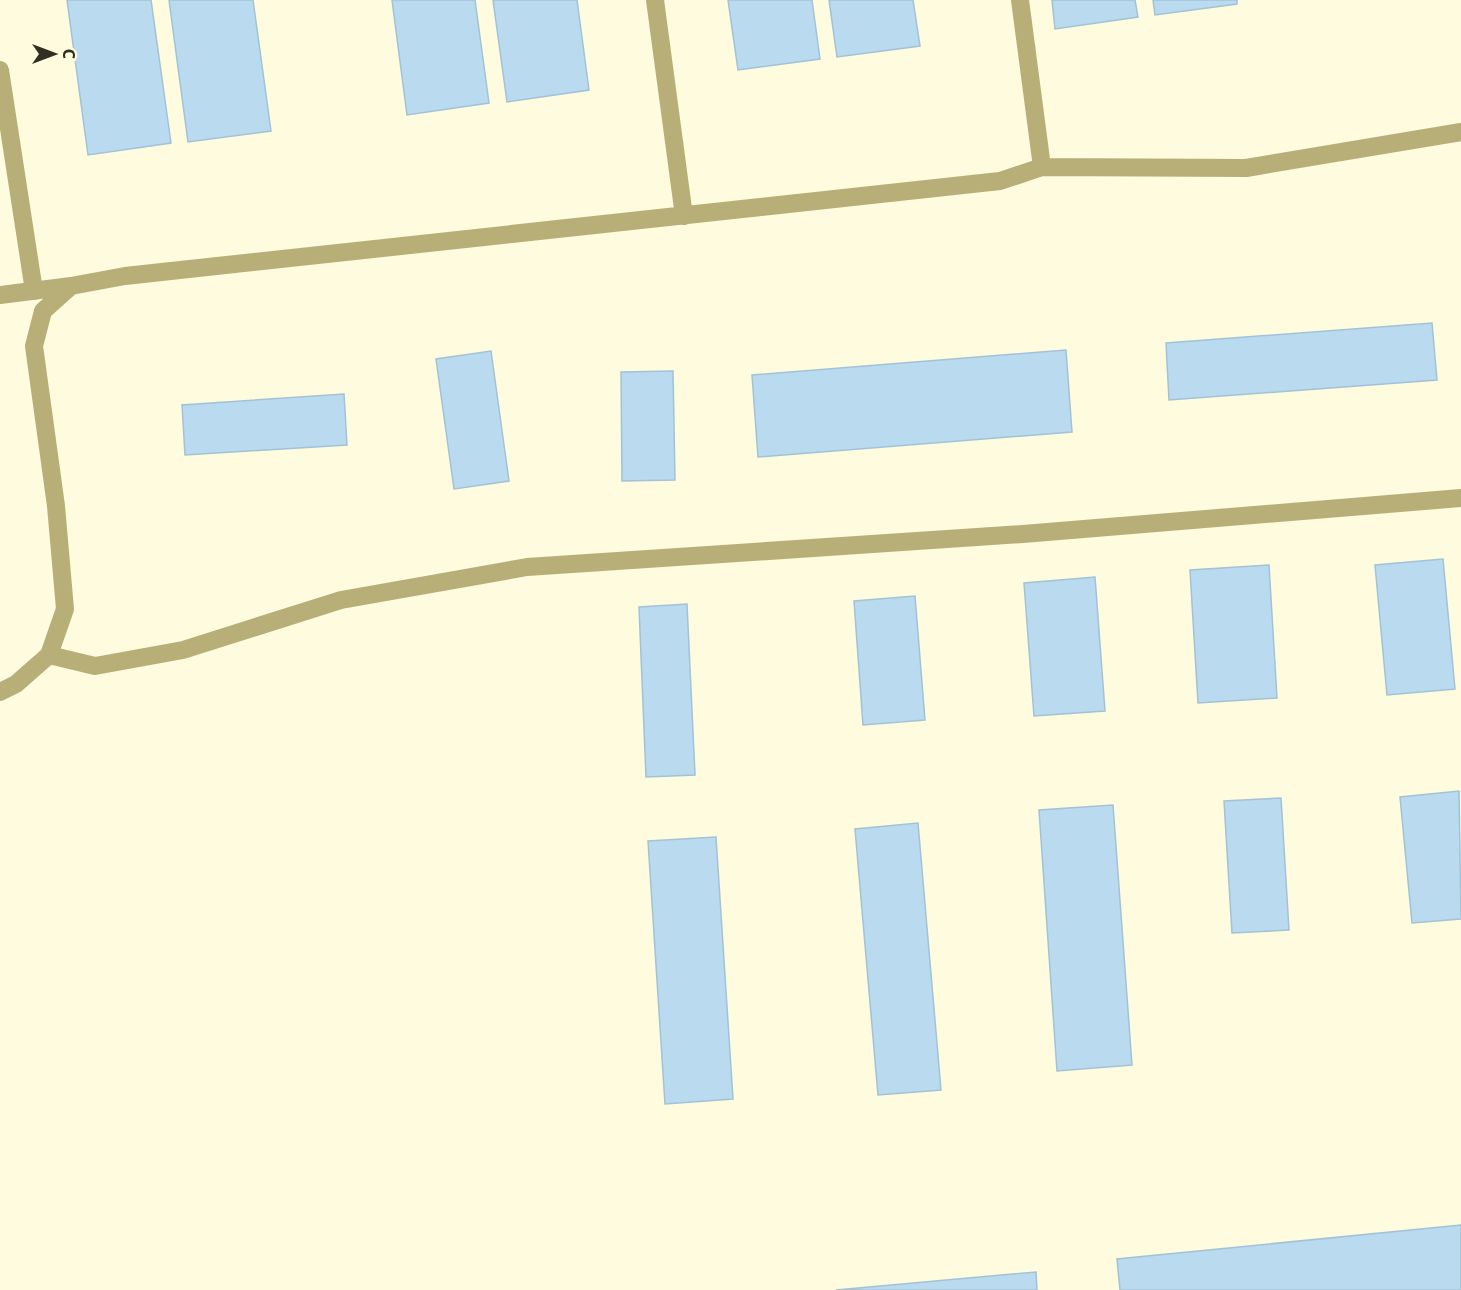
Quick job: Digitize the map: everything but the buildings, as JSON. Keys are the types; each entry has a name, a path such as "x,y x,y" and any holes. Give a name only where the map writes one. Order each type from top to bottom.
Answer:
{"lane":[{"path":"655,0 684,216"},
{"path":"1020,0 1042,167"},
{"path":"0,70 34,291"},
{"path":"0,295 72,286 125,276 1000,181 1042,167 1246,168 1461,132"},
{"path":"0,692 16,684 49,656 65,609 56,506 34,346 44,311 72,286"},
{"path":"49,656 95,666 183,650 340,600 527,567 1023,534 1461,498"}]}
